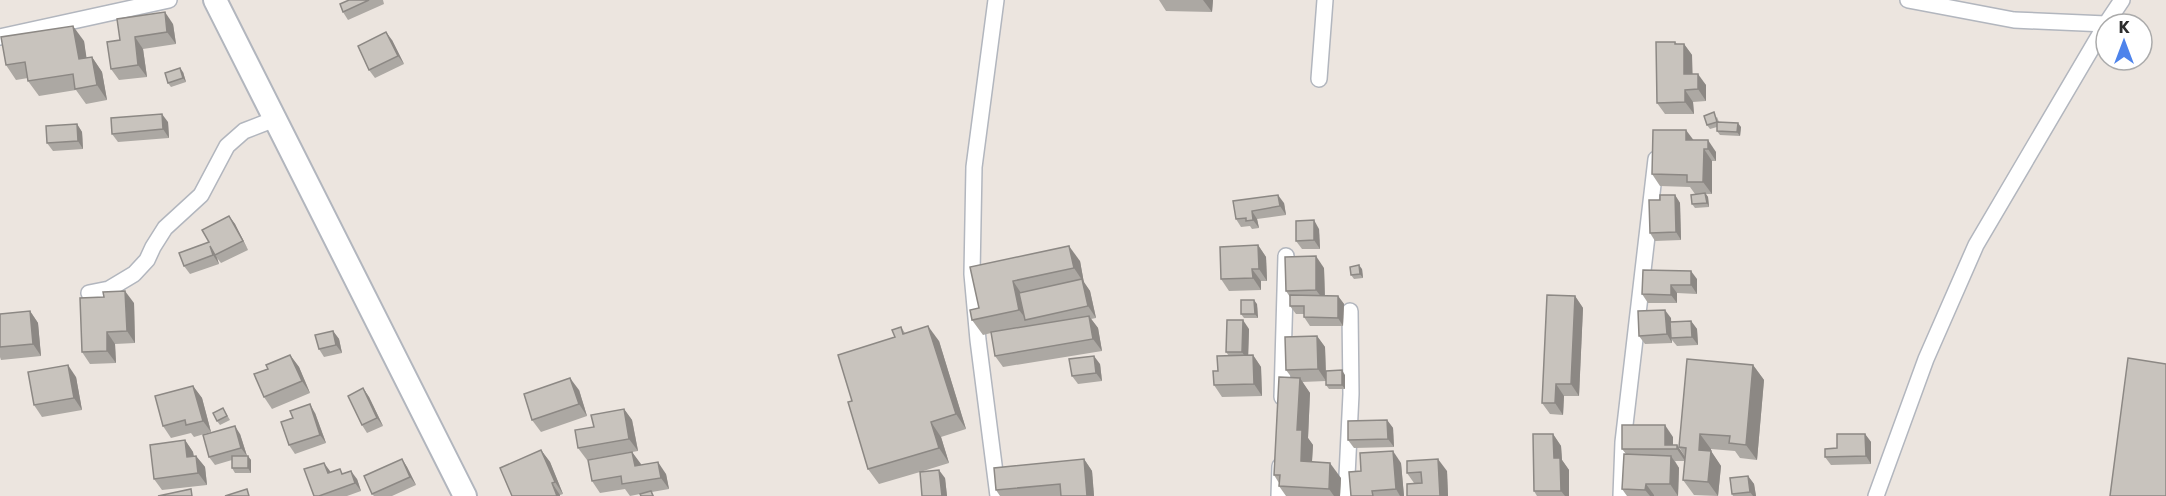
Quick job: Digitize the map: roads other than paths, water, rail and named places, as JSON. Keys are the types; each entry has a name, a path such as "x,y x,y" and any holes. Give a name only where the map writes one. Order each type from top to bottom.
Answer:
{"main road":[{"path":"216,0 465,496"}],"street":[{"path":"0,37 169,0"},
{"path":"996,0 974,167 972,274 998,496"},
{"path":"1319,79 1324,0"},
{"path":"1908,0 2014,20 2094,23"},
{"path":"1876,496 1926,359 1976,245 2094,44"},
{"path":"89,293 109,289 134,274 147,260 165,228 201,195 227,146 244,131 275,119"},
{"path":"1621,496 1623,442 1657,149"},
{"path":"1282,417 1286,256"},
{"path":"1346,496 1351,394 1350,311"},
{"path":"1279,496 1281,451"}]}
